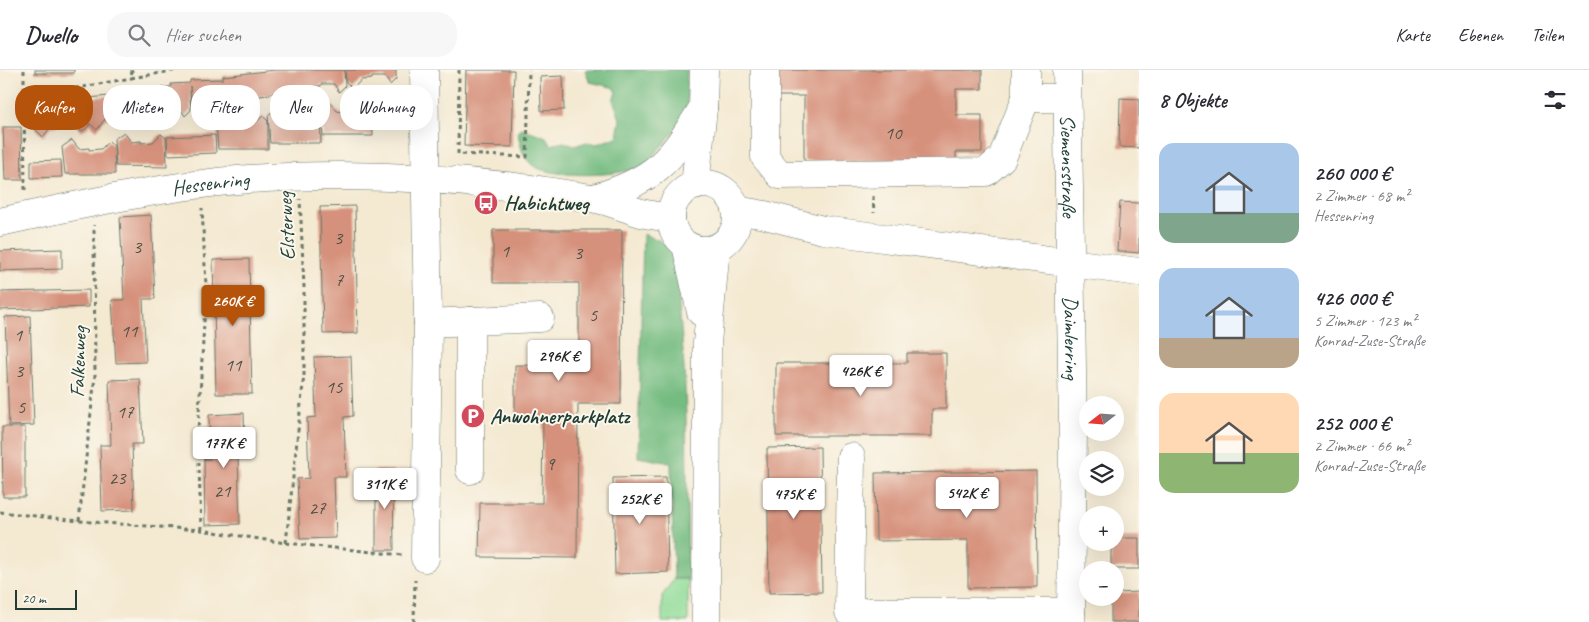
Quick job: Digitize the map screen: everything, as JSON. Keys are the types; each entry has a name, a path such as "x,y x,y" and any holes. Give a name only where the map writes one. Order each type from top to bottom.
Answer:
{"street":[{"path":"421,558 428,323 424,179 424,70"},
{"path":"704,70 703,108 691,198 675,234 686,245 707,343"},
{"path":"765,70 766,157 780,175 986,172 1002,158 1026,98 1026,70"},
{"name":"Siemensstraße","path":"1067,70 1070,263"},
{"path":"1026,98 1067,98"},
{"path":"594,198 639,182 663,166 679,148 703,108"},
{"name":"Hessenring","path":"13,220 93,202 201,185 299,176 462,181 594,198 691,198"},
{"path":"691,198 733,202 707,343 706,622"},
{"name":"Daimlerring","path":"686,245 701,250 728,231 765,215 823,230 1139,272"},
{"name":"Daimlerring","path":"1070,263 1072,428 1071,617"},
{"path":"428,323 540,318"},
{"path":"470,321 470,470"},
{"path":"851,457 849,612 1071,617"}],"path":[{"path":"24,70 24,85"},
{"path":"132,70 132,78"},
{"path":"93,85 178,70"},
{"path":"459,70 458,154 527,157 529,70"},
{"path":"13,220 21,130"},
{"name":"Elsterweg","path":"286,543 304,375 304,287 299,176"},
{"path":"201,185 206,286 198,432 201,530"},
{"name":"Falkenweg","path":"79,521 95,376 93,202"},
{"path":"0,512 79,521 201,530 286,543 421,558 414,622"}],"green space":[{"path":"585,70 687,70 687,102 684,119 644,165 621,172 590,175 545,171 535,167 527,160 521,146 518,131 522,128 546,137 551,145 564,142 574,146 587,142 597,144 617,137 620,119 613,100 616,92 615,88 590,82"},
{"path":"643,234 660,241 670,250 677,277 686,414 688,579 674,579 671,463 638,457"},
{"path":"674,579 688,579 688,622 662,622 662,596"}],"building":[{"path":"35,70 74,70 74,73 35,73"},
{"path":"275,70 344,70 345,85 340,85 339,92 334,84 270,85 270,95 260,96 260,85 191,85 191,110 185,116 181,110 181,85 171,84 190,83 190,80 223,79 223,76"},
{"path":"345,70 396,70 396,79 390,85 385,77 372,77 372,79 361,80 357,85 349,85 346,82"},
{"path":"466,70 514,70 512,147 464,146"},
{"path":"776,70 982,70 982,89 956,89 956,115 982,115 982,152 956,152 956,162 804,161 804,96 776,96"},
{"path":"563,76 564,110 541,111 540,77"},
{"path":"103,97 103,122 97,130 93,126 93,98"},
{"path":"1120,98 1139,99 1139,148 1119,147"},
{"path":"330,102 337,111 340,112 340,130 373,130 373,136 323,136 322,130 330,130"},
{"path":"270,114 270,130 321,130 321,143 270,143 268,115"},
{"path":"263,116 268,121 268,149 218,149 217,130 260,130 260,119"},
{"path":"3,127 15,127 15,130 21,130 22,180 5,180"},
{"path":"36,130 49,130 43,137"},
{"path":"124,132 131,142 153,142 161,134 166,138 167,167 116,166 114,139"},
{"path":"215,135 216,153 168,155 167,137"},
{"path":"72,140 79,149 89,148 89,150 101,149 109,141 114,146 115,174 65,174 62,147"},
{"path":"61,160 62,177 31,178 31,161"},
{"path":"1120,202 1139,203 1139,253 1117,251"},
{"path":"355,206 358,333 323,334 320,207"},
{"path":"151,215 155,299 143,299 146,362 116,363 112,300 124,300 120,217"},
{"path":"493,230 622,230 621,404 578,404 577,558 479,557 480,503 542,503 543,418 515,418 515,365 579,366 579,283 493,283"},
{"path":"62,249 62,269 0,271 0,251"},
{"path":"249,259 252,394 216,394 213,260"},
{"path":"89,290 89,307 0,310 0,292"},
{"path":"30,316 34,425 9,426 5,317"},
{"path":"907,353 946,353 946,409 932,409 932,436 776,436 776,363 907,363"},
{"path":"351,356 353,416 344,417 346,477 334,477 336,538 300,539 297,479 309,478 307,418 316,417 314,357"},
{"path":"140,379 143,444 132,444 134,510 102,511 100,445 111,445 109,380"},
{"path":"244,413 245,458 238,458 240,524 205,525 204,459 210,459 209,415"},
{"path":"2,427 25,427 25,497 3,497"},
{"path":"820,447 822,592 769,593 767,448"},
{"path":"376,470 393,470 394,550 376,550"},
{"path":"1036,471 1037,587 968,588 968,540 876,541 875,473"},
{"path":"666,477 668,572 615,574 613,478"},
{"path":"1124,538 1139,538 1139,569 1124,569 1124,561 1111,561 1111,551 1124,551"},
{"path":"1139,592 1139,622 1111,622 1111,606 1124,606 1124,593"}],"place":[{"name":"Habichtweg","path":"486,203"},
{"name":"Anwohnerparkplatz","path":"473,416"}]}
